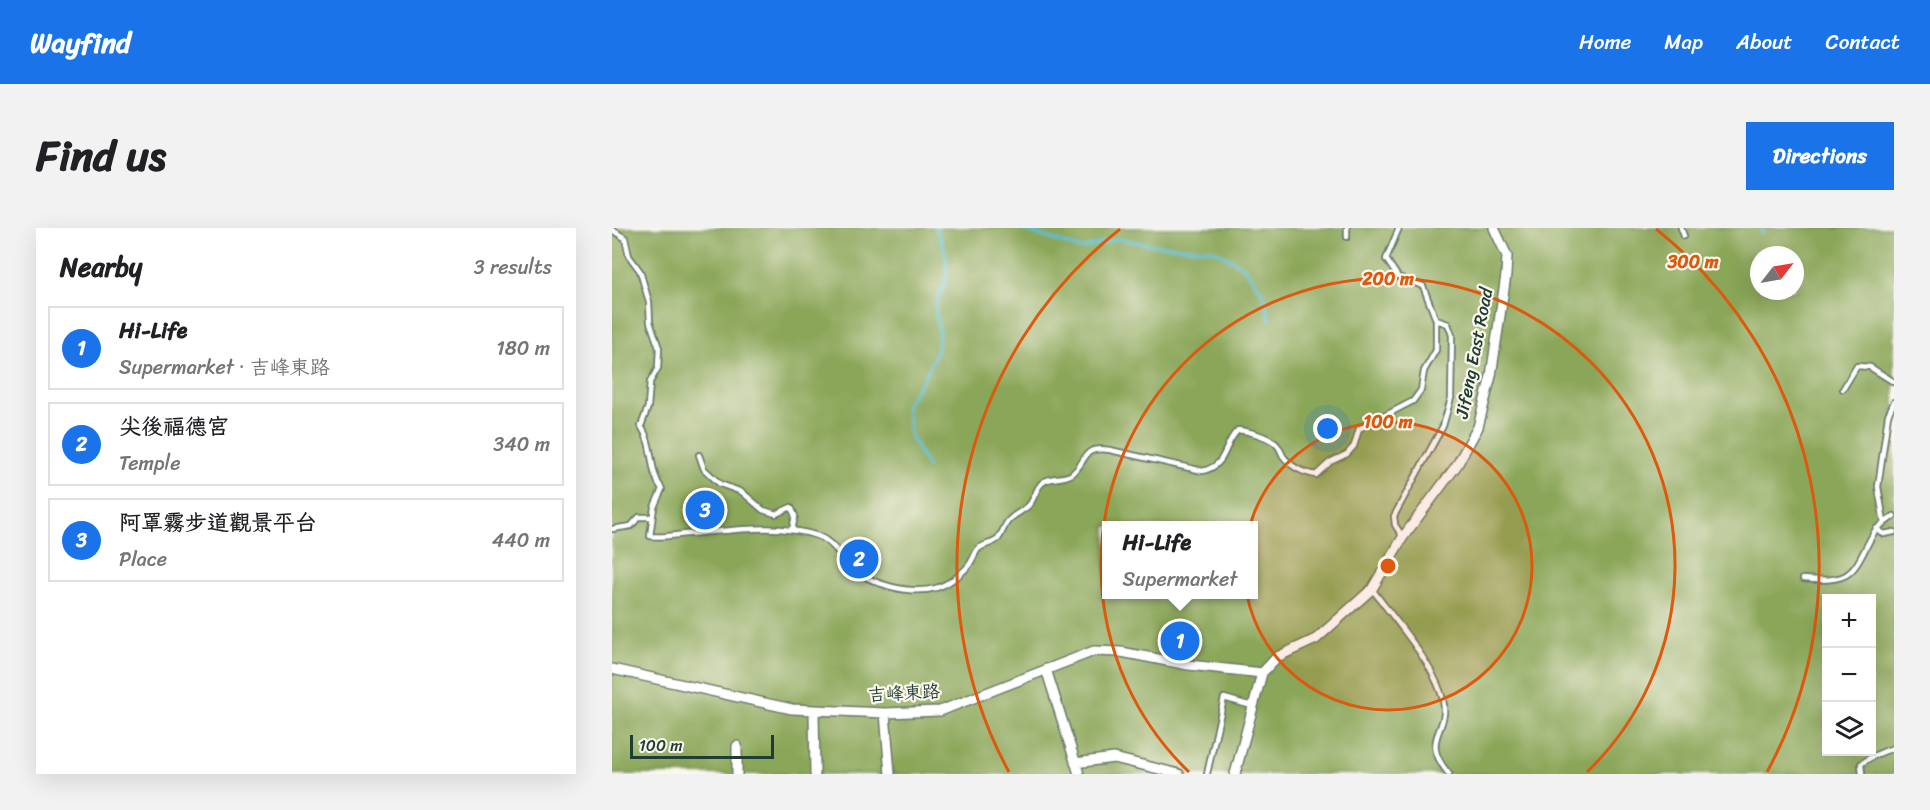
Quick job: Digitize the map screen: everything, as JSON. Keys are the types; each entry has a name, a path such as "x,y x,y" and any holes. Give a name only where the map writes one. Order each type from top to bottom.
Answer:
{"street":[{"name":"Jifeng East Road","path":"1403,537 1457,465 1478,427 1491,375 1506,275 1507,256 1494,228"},
{"path":"1235,774 1262,673 1277,657 1316,639 1372,589 1403,537"},
{"name":"吉峰東路","path":"612,669 792,709 885,713 940,711 1094,651 1121,652 1189,665 1262,673"},
{"path":"1046,669 1079,774"},
{"path":"814,710 815,774"},
{"path":"885,713 890,774"},
{"path":"736,746 737,774"},
{"path":"1075,763 1114,758 1179,774"}],"lane":[{"path":"1347,228 1347,237"},
{"path":"612,230 625,238 629,256 640,271 659,348 658,368 650,382 648,407 641,426 649,437 656,481 662,489 654,507 650,536 792,530 819,536 834,547 853,568 875,580 900,590 919,591 938,588 954,579 968,566 979,549 998,539 1008,520 1030,505 1044,481 1073,473 1090,450 1098,448 1110,450 1203,471 1212,469 1220,463 1232,436 1238,430 1248,431 1276,444 1284,458 1295,467 1316,475 1330,462 1347,454 1354,447 1359,429 1413,401 1421,390 1424,371 1436,350 1436,320 1423,286 1398,277 1386,259 1399,228"},
{"path":"1681,228 1684,236"},
{"path":"1403,537 1395,525 1394,516 1443,426 1451,398 1452,335 1448,324 1436,320"},
{"path":"1843,388 1857,366 1870,367 1894,382"},
{"path":"1884,522 1878,487 1888,415 1894,402"},
{"path":"699,455 704,469 720,484 742,492 763,510 776,514 791,507 795,516 792,530"},
{"path":"1803,579 1829,580 1849,575 1858,566 1876,529 1894,516"},
{"path":"612,529 631,526 639,517 652,517"},
{"path":"1876,529 1884,534 1894,532"},
{"path":"1372,589 1428,667 1441,693 1445,712 1435,740 1434,751 1449,774"},
{"path":"1207,774 1224,698 1252,706"},
{"path":"1862,774 1861,764 1871,756 1894,748"}],"green space":[{"path":"612,228 1894,228 1894,774 612,774"}],"building":[{"path":"702,507 710,509 714,512 713,515 701,513 698,509"},
{"path":"859,549 869,559 861,569 849,557"},
{"path":"1169,627 1195,632 1190,655 1165,650"}],"waterway":[{"path":"928,467 911,437 906,405 927,372 938,345 936,303 946,279 947,264 936,228"},
{"path":"1019,228 1081,249 1118,239 1154,245 1214,250 1244,267 1263,293 1270,320"},
{"path":"1762,228 1762,233"}],"place":[{"name":"阿罩霧步道觀景平台","path":"705,510"},
{"name":"尖後福德宮","path":"859,559"},
{"name":"Hi-Life","path":"1180,641"}]}
